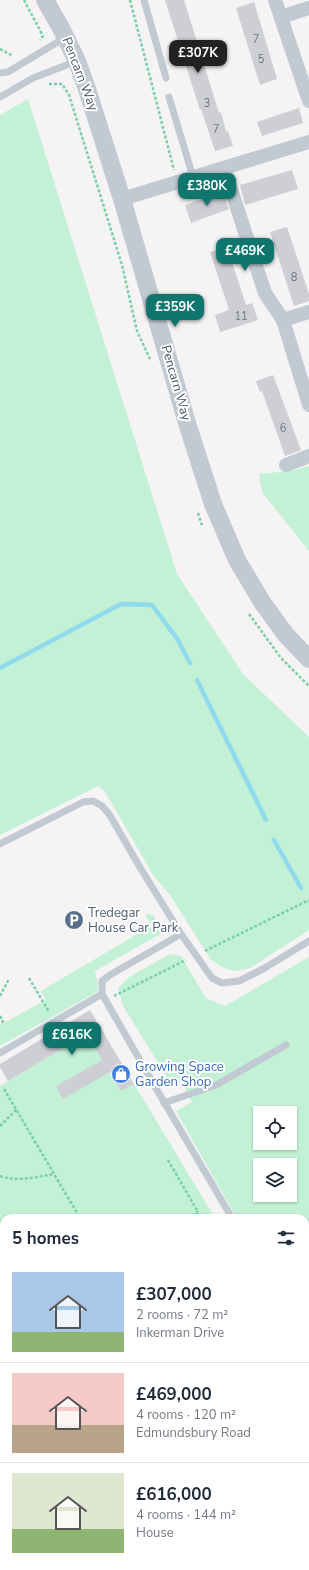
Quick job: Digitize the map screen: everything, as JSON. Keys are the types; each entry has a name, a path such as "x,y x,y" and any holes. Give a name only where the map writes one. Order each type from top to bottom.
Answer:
{"street":[{"name":"Pencarn Way","path":"45,0 66,37 77,61 122,199 187,423 213,504 237,560 262,602 286,635 309,659"},
{"path":"275,0 309,101"},
{"path":"281,17 309,8"},
{"path":"122,199 309,142"},
{"path":"224,168 265,294 283,320 309,405"},
{"path":"283,320 309,312"},
{"path":"286,465 309,456"}],"lane":[{"path":"144,0 166,78"},
{"path":"0,73 8,72 66,37"},
{"path":"0,97 33,78 77,61"},
{"path":"169,97 194,177"},
{"path":"0,844 83,802 93,801 102,806 109,814 181,934 212,978 222,983 239,981 263,969 309,941"},
{"path":"181,934 102,981 102,994 230,1214"},
{"path":"0,1053 102,994"},
{"path":"164,1103 216,1085 286,1045"}],"path":[{"path":"130,0 178,182"},
{"path":"0,49 15,57"},
{"path":"29,978 54,1022"},
{"path":"0,996 9,979"},
{"path":"0,1016 3,1021 0,1024"},
{"path":"4,1089 78,1214"},
{"path":"0,1126 16,1110"},
{"path":"168,1160 198,1212 194,1214"},
{"path":"0,1176 26,1179 54,1174"}],"green space":[{"path":"28,99 177,574 243,674 309,737 309,930 250,968 236,971 226,969 211,960 170,895 153,875 104,790 98,786 0,835 0,115"},
{"path":"309,466 309,551 262,492 259,474 289,471"},
{"path":"145,914 153,915 162,933 95,971 98,985 97,992 0,1046 0,1025 46,1000 41,991 151,926"},
{"path":"170,954 181,956 206,998 225,1006 309,957 309,1214 235,1214 176,1111 192,1102 182,1083 170,1082 123,1006 118,988 129,977"},
{"path":"87,1034 121,1091 134,1084 213,1214 0,1214 0,1086"}],"building":[{"path":"165,0 184,0 219,113 221,112 226,132 228,131 233,146 215,151 201,109 200,110"},
{"path":"254,2 277,79 260,85 236,8"},
{"path":"299,108 303,123 262,136 257,122"},
{"path":"292,170 298,189 245,205 240,185"},
{"path":"223,192 229,209 191,223 185,205"},
{"path":"287,227 309,294 309,301 294,306 270,232"},
{"path":"227,247 246,305 252,303 258,320 220,332 215,315 229,310 210,252"},
{"path":"273,375 301,450 285,456 262,391 260,392 256,381"},
{"path":"90,1010 134,1084 121,1091 110,1072 63,1099 56,1086 102,1060 87,1034 8,1081 0,1067 0,1064"}],"waterway":[{"path":"0,668 121,604 152,605 178,640 190,663"},
{"path":"197,680 266,820"},
{"path":"274,840 301,888"}],"place":[{"name":"Tredegar House Car Park","path":"74,920"},
{"name":"Growing Space Garden Shop","path":"121,1074"}]}
